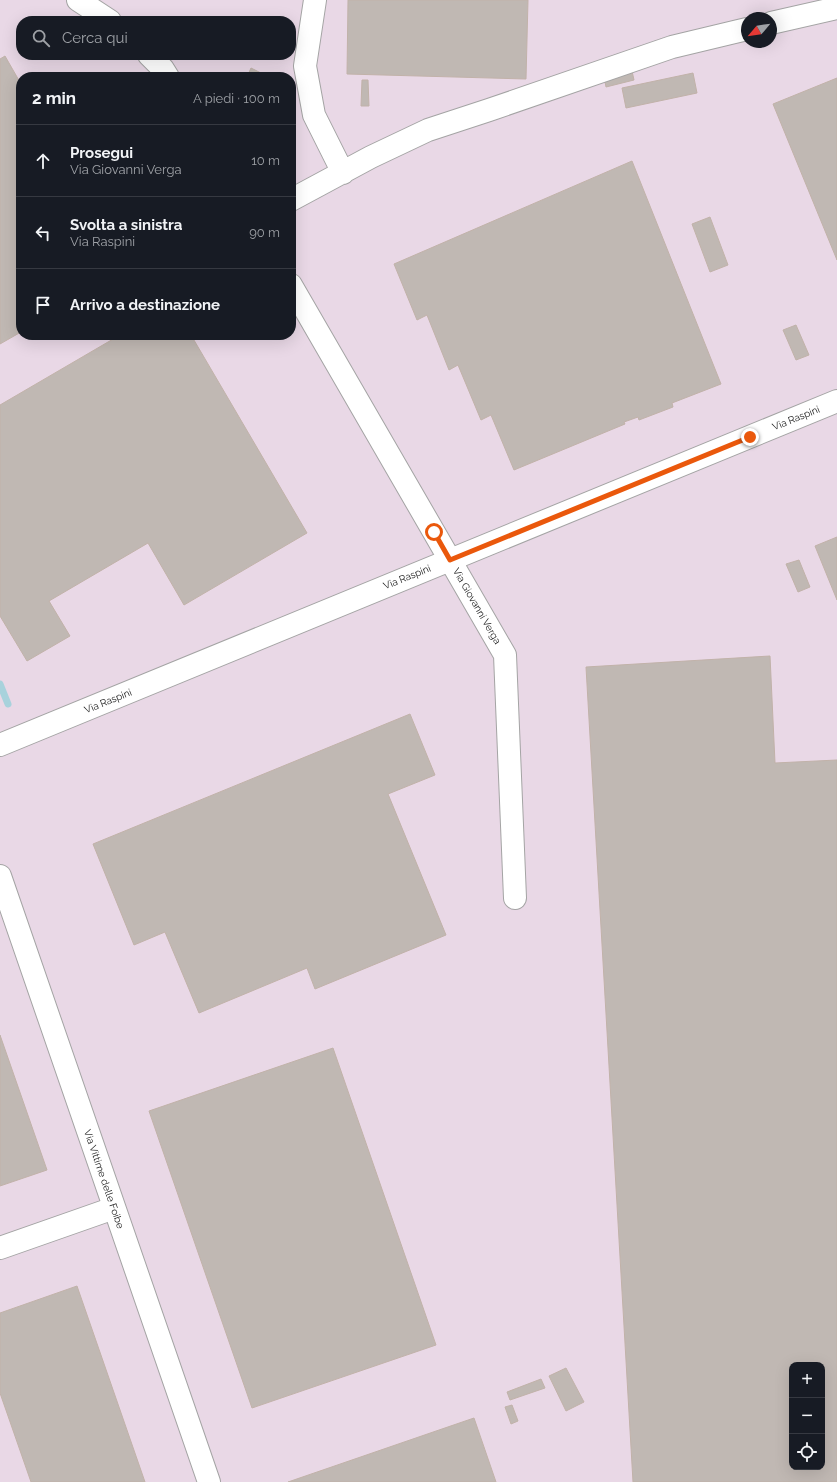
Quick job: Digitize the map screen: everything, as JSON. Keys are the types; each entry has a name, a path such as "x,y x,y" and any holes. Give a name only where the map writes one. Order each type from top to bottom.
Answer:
{"street":[{"path":"78,0 102,16"},
{"path":"315,0 305,66 314,115 343,173"},
{"path":"777,22 837,8"},
{"path":"296,197 428,130 672,47 741,30"},
{"path":"154,60 165,72"},
{"name":"Via Giovanni Verga","path":"296,294 505,655 515,898"},
{"name":"Via Raspini","path":"0,745 837,401"},
{"name":"Via Vittime delle Foibe","path":"0,876 209,1482"},
{"path":"0,1248 114,1208"}],"shaded area":[{"path":"0,0 837,0 837,1482 0,1482"}],"building":[{"path":"348,0 528,0 526,79 347,74"},
{"path":"5,56 16,75 16,335 0,344 0,59"},
{"path":"251,68 259,72 249,72"},
{"path":"632,71 634,80 606,87 604,77"},
{"path":"693,73 697,93 626,108 622,88"},
{"path":"837,78 837,260 773,104"},
{"path":"362,80 368,80 369,106 361,106"},
{"path":"632,161 721,384 672,403 673,407 639,420 638,417 624,422 625,424 514,470 491,415 481,420 458,365 449,370 427,315 417,320 394,264"},
{"path":"710,217 728,265 710,272 692,224"},
{"path":"796,325 809,355 796,360 783,330"},
{"path":"111,340 194,340 307,533 184,605 148,543 49,601 70,636 27,661 0,616 0,405"},
{"path":"837,537 837,600 815,546"},
{"path":"799,560 810,587 798,592 786,564"},
{"path":"770,656 775,763 837,760 837,1482 633,1482 586,667"},
{"path":"410,714 435,775 388,794 446,935 315,989 307,968 199,1013 165,932 134,945 93,844"},
{"path":"0,1035 47,1170 0,1186"},
{"path":"333,1048 436,1345 252,1408 149,1111"},
{"path":"77,1286 145,1482 31,1482 0,1393 0,1313"},
{"path":"566,1368 584,1402 566,1411 549,1376"},
{"path":"541,1379 545,1388 510,1400 507,1392"},
{"path":"512,1405 518,1421 511,1424 505,1407"},
{"path":"474,1418 496,1482 288,1482 439,1430"}],"waterway":[{"path":"0,684 8,704"}],"route":[{"path":"434,532 450,560 750,437"}]}
